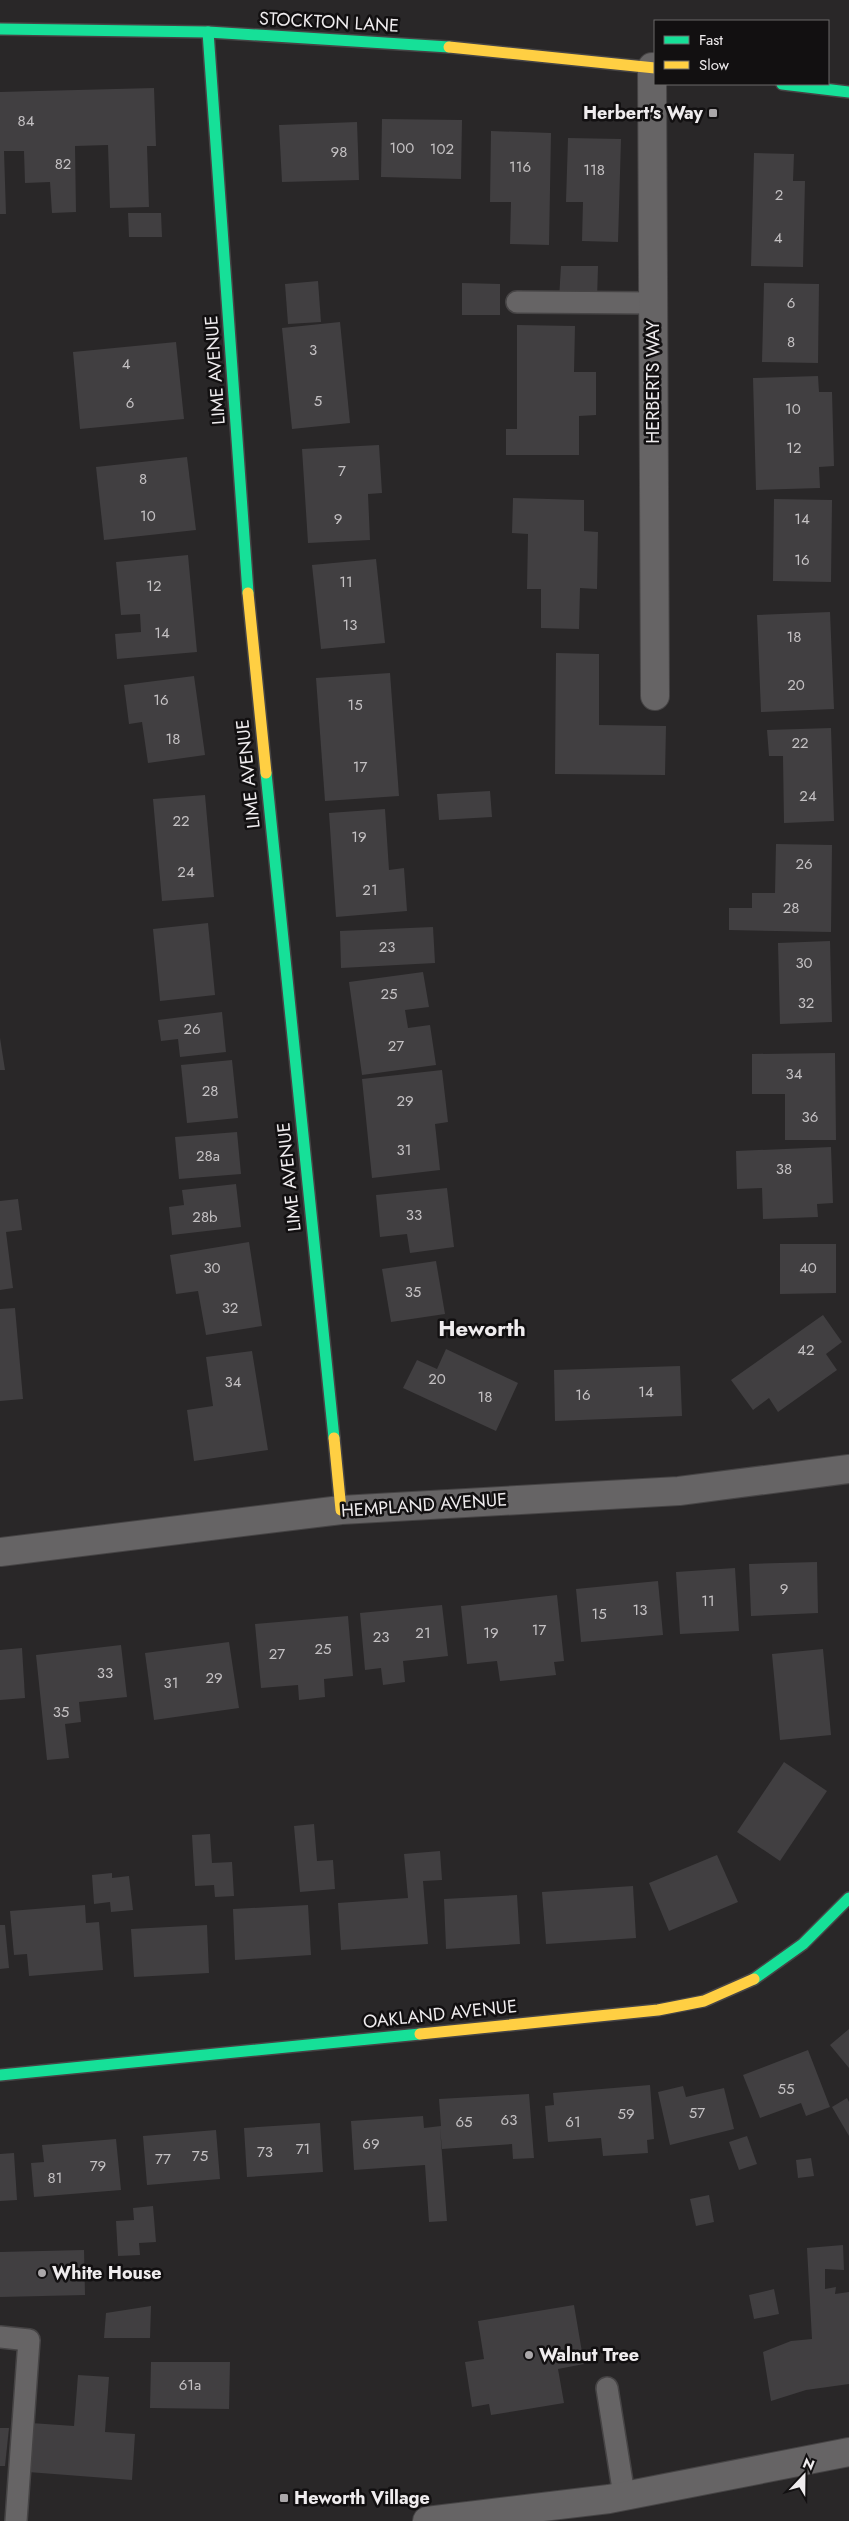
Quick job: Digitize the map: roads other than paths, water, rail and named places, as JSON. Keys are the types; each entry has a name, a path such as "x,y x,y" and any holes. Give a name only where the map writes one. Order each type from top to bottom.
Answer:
{"street":[{"name":"STOCKTON LANE","path":"0,28 208,32 414,44 654,67"},
{"name":"LIME AVENUE","path":"208,32 250,617 341,1510"},
{"name":"HERBERTS WAY","path":"654,67 655,696"},
{"path":"790,85 849,92"},
{"name":"HEMPLAND AVENUE","path":"0,1552 341,1510 679,1491 849,1469"},
{"name":"OAKLAND AVENUE","path":"0,2075 658,2010 710,1999 756,1978 795,1952 849,1898"},
{"path":"427,2521 616,2505 849,2453"}],"lane":[{"path":"517,302 653,304"},
{"path":"0,2337 29,2340 16,2521"},
{"path":"607,2388 616,2505"}],"place":[{"name":"Herbert's Way","path":"713,113"},
{"name":"White House","path":"42,2273"},
{"name":"Walnut Tree","path":"529,2355"},
{"name":"Heworth Village","path":"284,2498"}],"district":[{"name":"Heworth","path":"482,1328"}]}
